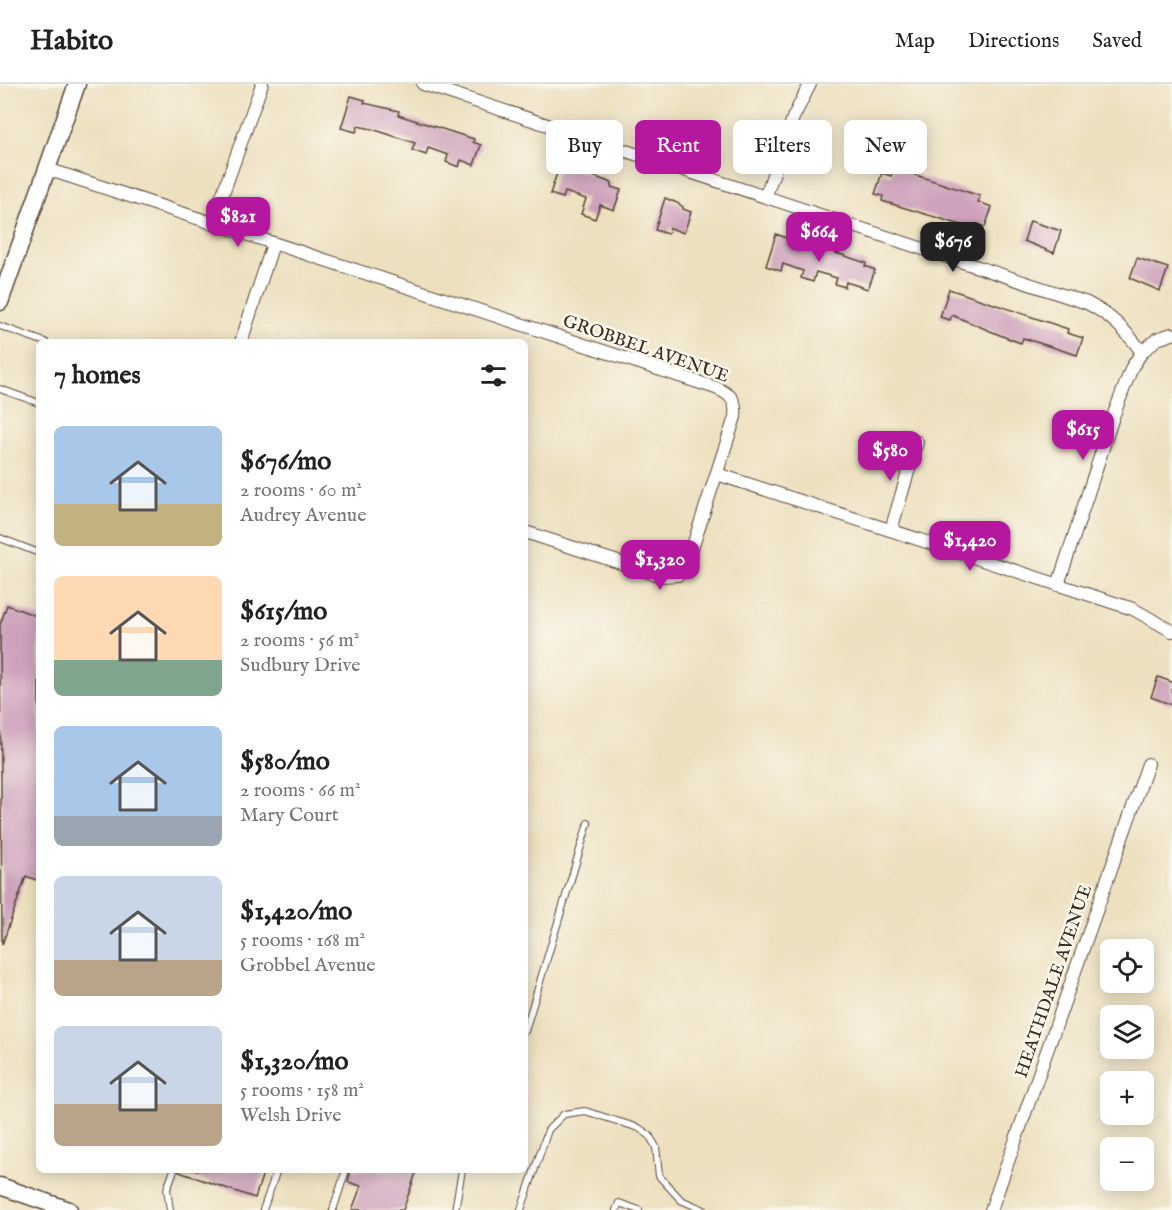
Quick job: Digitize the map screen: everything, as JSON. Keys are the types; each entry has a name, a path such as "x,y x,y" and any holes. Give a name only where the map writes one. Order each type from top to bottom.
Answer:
{"main road":[{"path":"30,216 37,166 66,84"},
{"path":"0,302 77,84"},
{"path":"0,1186 69,1210"}],"street":[{"path":"212,224 262,84"},
{"path":"423,84 766,195 1087,303 1122,326 1142,352"},
{"path":"766,195 793,118 810,84"},
{"name":"GROBBEL AVENUE","path":"47,170 724,392 735,401 736,412 686,567 674,577 661,576 528,533"},
{"path":"242,339 273,244"},
{"path":"1058,585 1114,414 1132,367 1142,352 1157,339 1172,334"},
{"path":"891,530 917,442"},
{"path":"717,474 1143,613 1172,631"},
{"name":"HEATHDALE AVENUE","path":"991,1210 1148,764"}],"lane":[{"path":"0,326 37,339"},
{"path":"0,389 36,402"},
{"path":"0,538 36,552"},
{"path":"528,1021 588,823"},
{"path":"521,1210 548,1130 564,1113 585,1111 639,1128 650,1135 656,1147 659,1176 681,1200 704,1210"},
{"path":"170,1210 167,1189 173,1173"},
{"path":"263,1210 277,1173"},
{"path":"333,1210 345,1173"},
{"path":"456,1210 462,1173"},
{"path":"616,1210 619,1203 639,1210"}],"building":[{"path":"351,96 365,100 364,103 399,111 398,115 474,139 473,142 481,145 474,165 461,160 459,167 446,162 448,155 428,148 426,155 412,150 415,143 372,129 358,126 356,132 341,128"},
{"path":"557,174 587,174 612,183 611,187 621,190 614,210 600,205 595,219 581,214 586,199 565,192 563,198 550,194"},
{"path":"882,174 891,176 892,174 912,174 980,196 978,202 992,207 985,227 977,224 976,227 969,225 968,227 882,201 883,196 875,194"},
{"path":"665,198 691,212 684,233 670,228 668,234 655,230"},
{"path":"1030,221 1061,231 1054,253 1024,241"},
{"path":"776,234 811,248 812,245 866,263 865,266 875,270 868,289 846,282 845,287 835,284 837,278 816,272 813,282 801,278 803,271 783,264 781,271 766,266"},
{"path":"1137,258 1168,268 1160,291 1130,278"},
{"path":"949,289 1068,329 1067,333 1083,338 1077,355 1023,338 1021,343 952,315 950,320 940,317"},
{"path":"7,605 36,616 36,880 26,876 2,945 0,625"},
{"path":"1158,677 1172,682 1172,705 1151,697"},
{"path":"182,1173 263,1173 255,1198"},
{"path":"350,1173 416,1173 403,1210 352,1210 361,1186 348,1182"}]}
